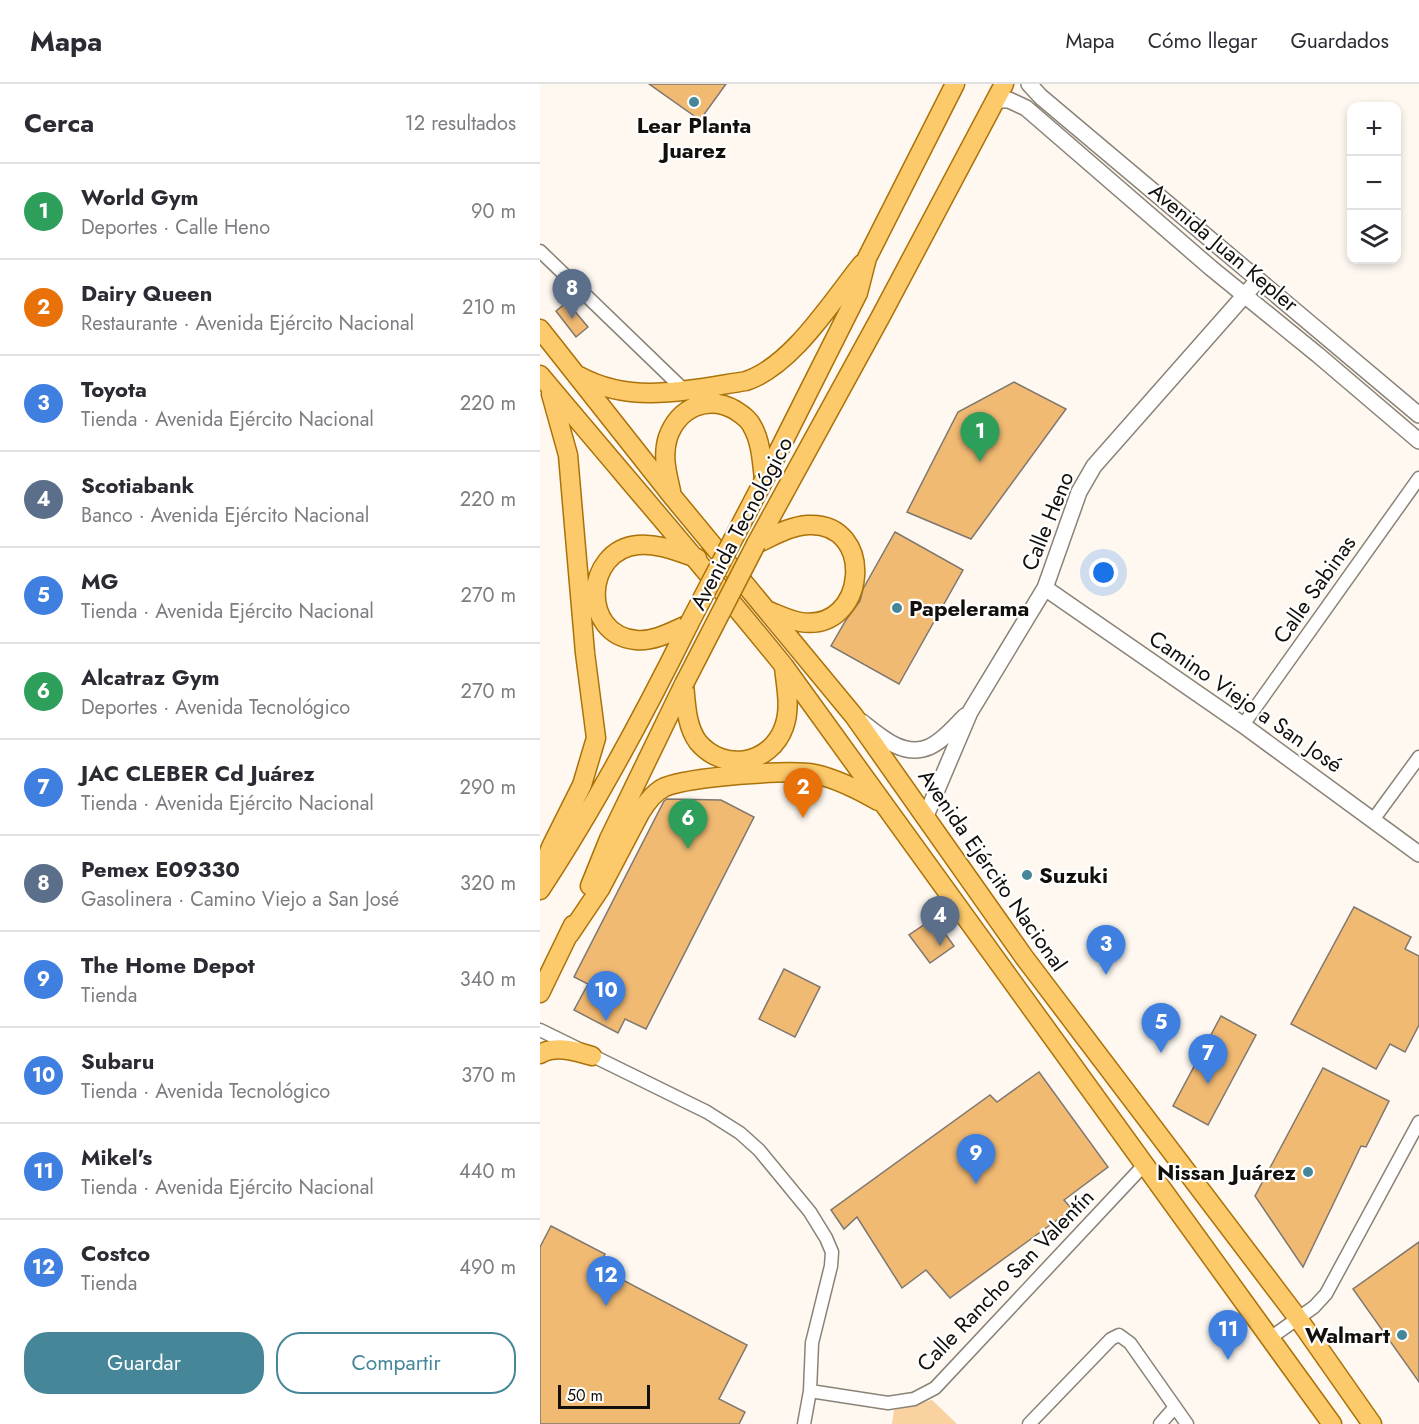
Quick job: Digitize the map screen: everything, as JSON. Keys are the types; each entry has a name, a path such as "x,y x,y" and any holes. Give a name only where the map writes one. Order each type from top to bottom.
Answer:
{"main road":[{"name":"Avenida Tecnológico","path":"540,890 596,799 660,682 858,293 867,258 955,84"},
{"name":"Avenida Tecnológico","path":"540,993 569,935 609,839 684,684 756,544 1000,92"},
{"path":"576,374 593,384 628,393 649,394 746,381 765,374 816,324 867,258"},
{"name":"Avenida Ejército Nacional","path":"540,329 672,496 854,716 1024,957 1297,1317 1372,1424"},
{"path":"544,379 601,449 697,558 784,666 1332,1424"},
{"path":"540,875 551,847 582,785 596,738 585,653 568,455 544,379"},
{"path":"672,496 665,464 668,438 672,427 682,416 704,403 716,402 727,406 741,414 752,425 762,457 764,480"},
{"path":"756,544 799,525 810,524 825,527 846,541 853,552 856,567 852,592 843,606 823,621 801,622 767,610"},
{"path":"689,624 652,638 629,639 609,627 599,613 596,608 596,592 599,576 606,561 624,547 651,545 697,558"},
{"path":"684,684 688,717 699,743 720,757 745,761 755,759 769,751 785,726 788,714 784,666"},
{"path":"569,935 600,888 640,813 647,803 664,788 675,784 721,777 788,772 814,774 861,791 885,804"},
{"path":"540,1054 557,1049 592,1056"}],"street":[{"name":"Avenida Juan Kepler","path":"1029,84 1041,97 1419,415"},
{"name":"Avenida Juan Kepler","path":"1000,92 1009,100 1026,108 1202,261 1419,441"},
{"path":"540,251 684,390"},
{"name":"Calle Heno","path":"925,818 970,712 1045,588 1079,492 1094,466 1258,280"},
{"name":"Calle Sabinas","path":"1243,725 1419,477"},
{"name":"Camino Viejo a San José","path":"1045,588 1243,725 1419,854"},
{"name":"Calle Heno","path":"854,716 885,740 902,749 915,749 929,747 970,712"},
{"path":"1373,820 1419,757"},
{"path":"540,1030 707,1112 740,1133 759,1150 810,1212 826,1238 831,1252 831,1266 812,1343 810,1391 804,1424"},
{"path":"1270,1338 1314,1307 1326,1294 1419,1122"},
{"name":"Calle Rancho San Valentín","path":"810,1391 888,1403 914,1399 935,1388 1145,1164"},
{"path":"1029,1424 1117,1335 1130,1343 1187,1424"},
{"path":"1160,1424 1175,1407"}],"shaded area":[{"path":"932,1400 957,1424 892,1424 894,1410"}],"building":[{"name":"Lear Planta Juarez","path":"649,84 726,84 700,120"},
{"path":"567,302 588,327 576,337 556,311"},
{"path":"1014,382 1066,409 971,539 907,512 958,412"},
{"name":"Papelerama","path":"895,532 963,570 899,684 831,646 860,601 863,589"},
{"path":"667,799 721,800 754,817 646,1029 625,1019 618,1033 574,1010 588,984 574,977"},
{"path":"1354,907 1411,937 1405,949 1419,956 1419,1025 1405,1052 1390,1044 1376,1069 1291,1024"},
{"path":"934,918 954,946 930,963 909,935"},
{"path":"784,969 820,987 795,1037 759,1019"},
{"path":"1221,1016 1256,1035 1208,1125 1173,1106"},
{"name":"Nissan Juárez","path":"1323,1068 1389,1101 1366,1147 1361,1146 1303,1267 1255,1196"},
{"path":"1039,1072 1108,1167 1064,1200 1072,1209 950,1298 926,1270 902,1288 857,1217 844,1229 831,1210 990,1095 997,1102"},
{"path":"551,1226 605,1254 598,1267 747,1345 719,1399 745,1412 739,1424 540,1424 540,1247"},
{"name":"Walmart","path":"1419,1242 1419,1382 1353,1289"}],"place":[{"name":"Lear Planta Juarez","path":"694,102"},
{"name":"Pemex E09330","path":"572,319"},
{"name":"World Gym","path":"980,462"},
{"name":"Papelerama","path":"897,608"},
{"name":"Dairy Queen","path":"803,818"},
{"name":"Alcatraz Gym","path":"688,849"},
{"name":"Suzuki","path":"1027,875"},
{"name":"Scotiabank","path":"940,946"},
{"name":"Toyota","path":"1106,975"},
{"name":"Subaru","path":"606,1021"},
{"name":"MG","path":"1161,1053"},
{"name":"JAC CLEBER Cd Juárez","path":"1208,1084"},
{"name":"Nissan Juárez","path":"1308,1172"},
{"name":"The Home Depot","path":"976,1184"},
{"name":"Costco","path":"606,1306"},
{"name":"Walmart","path":"1402,1335"},
{"name":"Mikel's","path":"1228,1360"}]}
